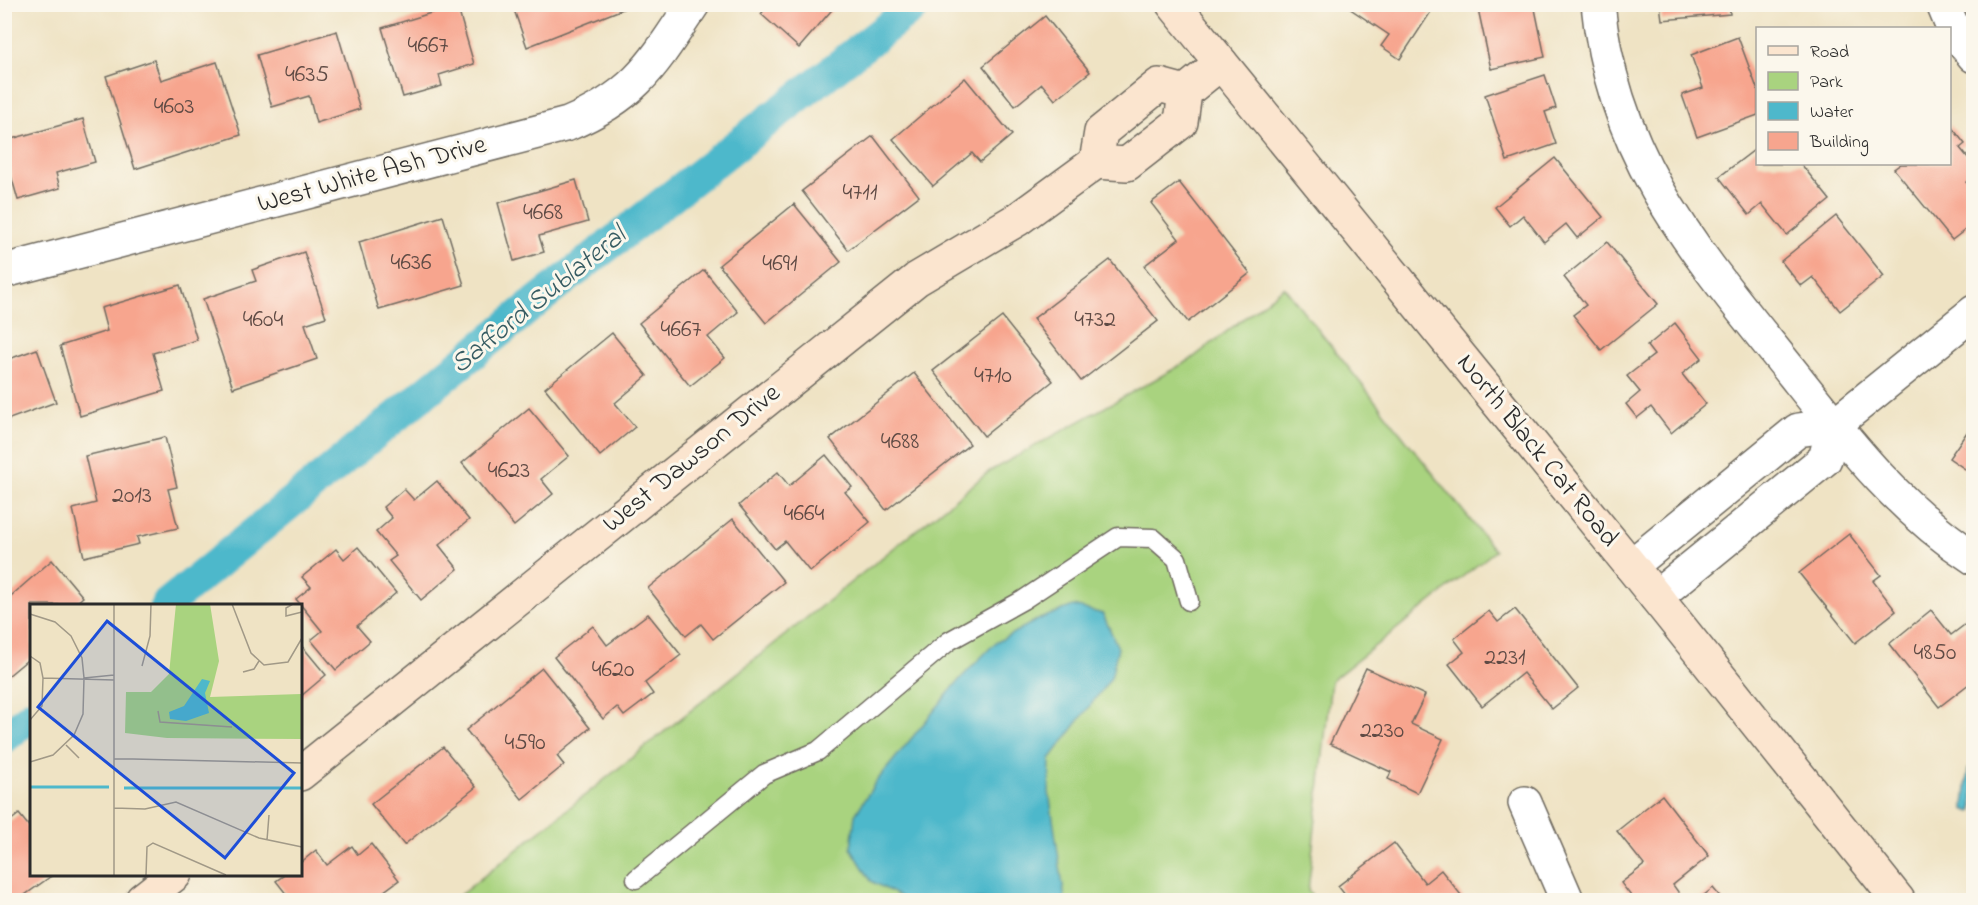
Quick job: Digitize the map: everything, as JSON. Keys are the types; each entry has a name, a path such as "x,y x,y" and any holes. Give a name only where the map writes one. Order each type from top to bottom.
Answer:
{"street":[{"name":"West White Ash Drive","path":"4,271 568,124 600,111 628,91 651,66 693,4"},
{"name":"North Black Cat Road","path":"1173,4 1631,566 1898,900"},
{"path":"1598,4 1606,57 1616,98 1634,146 1656,191 1692,248 1869,467 1909,510 1974,558"},
{"path":"1943,4 1955,33 1974,56"},
{"path":"1185,92 1158,85 1101,132 1096,162 1127,164 1168,133 1181,122 1185,92 1221,63"},
{"name":"West Dawson Drive","path":"302,772 917,279 1018,219 1096,162"},
{"path":"1631,566 1798,430 1834,425 1974,312"},
{"path":"1656,597 1825,459 1834,425"},
{"path":"1525,803 1567,900"},
{"path":"142,900 173,875"}],"lane":[{"path":"636,879 764,774 818,751 949,641 1023,600 1118,537 1153,538 1177,559 1189,602"}],"green space":[{"path":"1284,287 1495,551 1331,681 1308,891 1315,900 454,900 990,471 1190,360"}],"water":[{"path":"1073,606 1103,614 1118,648 1111,678 1050,759 1049,792 1065,900 906,900 871,881 851,848 855,815 875,783 960,679 995,643 1037,620"},
{"path":"1973,762 1973,810 1971,812 1964,809 1964,805 1968,770"}],"building":[{"path":"9,4 24,4 24,5 10,9"},
{"path":"512,4 621,4 623,9 527,47"},
{"path":"769,4 837,4 799,48 761,14"},
{"path":"1351,4 1436,4 1400,59 1381,46 1389,35 1349,8"},
{"path":"1477,4 1534,4 1545,57 1491,69"},
{"path":"1660,4 1729,4 1730,14 1662,20"},
{"path":"457,5 474,64 439,75 442,86 403,97 382,28"},
{"path":"1045,16 1090,72 1055,100 1042,84 1015,106 983,66"},
{"path":"337,31 360,109 316,123 309,96 272,107 257,55"},
{"path":"1738,37 1756,86 1756,116 1697,137 1682,95 1703,88 1691,55"},
{"path":"154,60 161,80 217,62 241,135 135,169 106,76"},
{"path":"1545,75 1556,108 1545,112 1556,144 1507,161 1485,95"},
{"path":"965,78 1012,135 980,162 972,153 933,186 893,139"},
{"path":"83,119 95,162 56,173 60,188 18,200 4,151 4,141"},
{"path":"1951,126 1965,144 1960,148 1974,165 1974,176 1966,182 1974,191 1974,223 1952,240 1894,169 1900,165 1951,165"},
{"path":"873,136 919,196 848,250 802,191"},
{"path":"1756,149 1756,165 1802,165 1830,200 1787,235 1762,204 1749,215 1719,177"},
{"path":"1555,158 1603,217 1577,238 1566,224 1544,242 1523,215 1510,226 1495,207"},
{"path":"576,180 588,222 539,236 544,252 514,261 498,203"},
{"path":"1179,182 1250,273 1188,322 1144,266 1179,239 1151,203"},
{"path":"794,204 841,262 766,323 719,265"},
{"path":"443,216 464,285 379,310 359,242"},
{"path":"1836,216 1884,276 1840,311 1813,277 1801,286 1781,261"},
{"path":"1607,242 1658,304 1601,350 1573,315 1586,305 1564,277"},
{"path":"304,252 326,317 305,324 317,359 233,388 203,299 256,281 252,270"},
{"path":"1110,260 1158,321 1081,381 1033,319"},
{"path":"704,270 738,312 708,337 725,358 690,386 639,323"},
{"path":"180,285 197,340 153,353 164,391 80,416 60,346 107,331 101,308"},
{"path":"1002,317 1053,381 984,436 933,371"},
{"path":"1675,323 1702,358 1682,374 1706,404 1671,433 1651,407 1637,418 1626,404 1640,392 1627,376 1654,355 1647,346"},
{"path":"612,333 647,376 615,403 635,427 600,456 545,388"},
{"path":"4,347 9,359 37,349 56,402 4,421"},
{"path":"914,373 970,444 886,510 830,439"},
{"path":"529,408 569,456 541,479 553,494 514,526 462,463"},
{"path":"1974,422 1974,475 1949,458"},
{"path":"165,437 177,487 168,489 178,528 137,537 139,544 84,557 73,509 96,503 85,456"},
{"path":"826,455 852,487 845,492 870,522 810,572 785,541 775,549 739,505 778,472 789,486"},
{"path":"437,481 469,520 439,545 458,569 421,600 389,561 396,556 376,532 392,518 383,507 404,489 414,500"},
{"path":"733,519 784,582 713,639 701,624 686,636 648,588"},
{"path":"1849,534 1881,575 1873,581 1896,611 1855,643 1799,573"},
{"path":"358,547 396,593 357,626 370,641 336,670 311,640 322,631 296,599 311,587 302,577 336,549 344,559"},
{"path":"52,560 83,597 75,604 30,604 30,658 8,676 4,672 4,602"},
{"path":"1515,609 1578,688 1552,709 1523,673 1482,706 1449,664 1464,652 1454,639 1489,611 1498,622"},
{"path":"1931,610 1951,635 1967,623 1974,632 1971,664 1974,680 1939,707 1889,644"},
{"path":"648,614 681,655 645,683 653,694 624,716 617,707 603,719 554,657 593,626 607,645"},
{"path":"302,646 326,675 302,695"},
{"path":"542,668 590,728 557,756 564,765 522,799 466,730"},
{"path":"1366,668 1425,695 1411,724 1443,739 1417,793 1388,779 1391,772 1330,744"},
{"path":"443,747 476,787 404,845 371,804"},
{"path":"1662,795 1709,856 1673,885 1681,896 1674,900 1634,900 1621,883 1644,865 1617,831"},
{"path":"19,814 30,828 30,875 53,875 25,895 29,900 5,900 5,825"},
{"path":"1394,843 1425,883 1441,870 1465,900 1349,900 1338,886"},
{"path":"371,844 399,880 372,900 291,900 276,881 285,875 302,875 302,861 316,850 327,865 352,846 358,855"},
{"path":"1713,888 1723,900 1698,900"}],"waterway":[{"name":"Safford Sublateral","path":"167,604 536,302 917,4"},
{"name":"Safford Sublateral","path":"4,738 30,717"}]}
